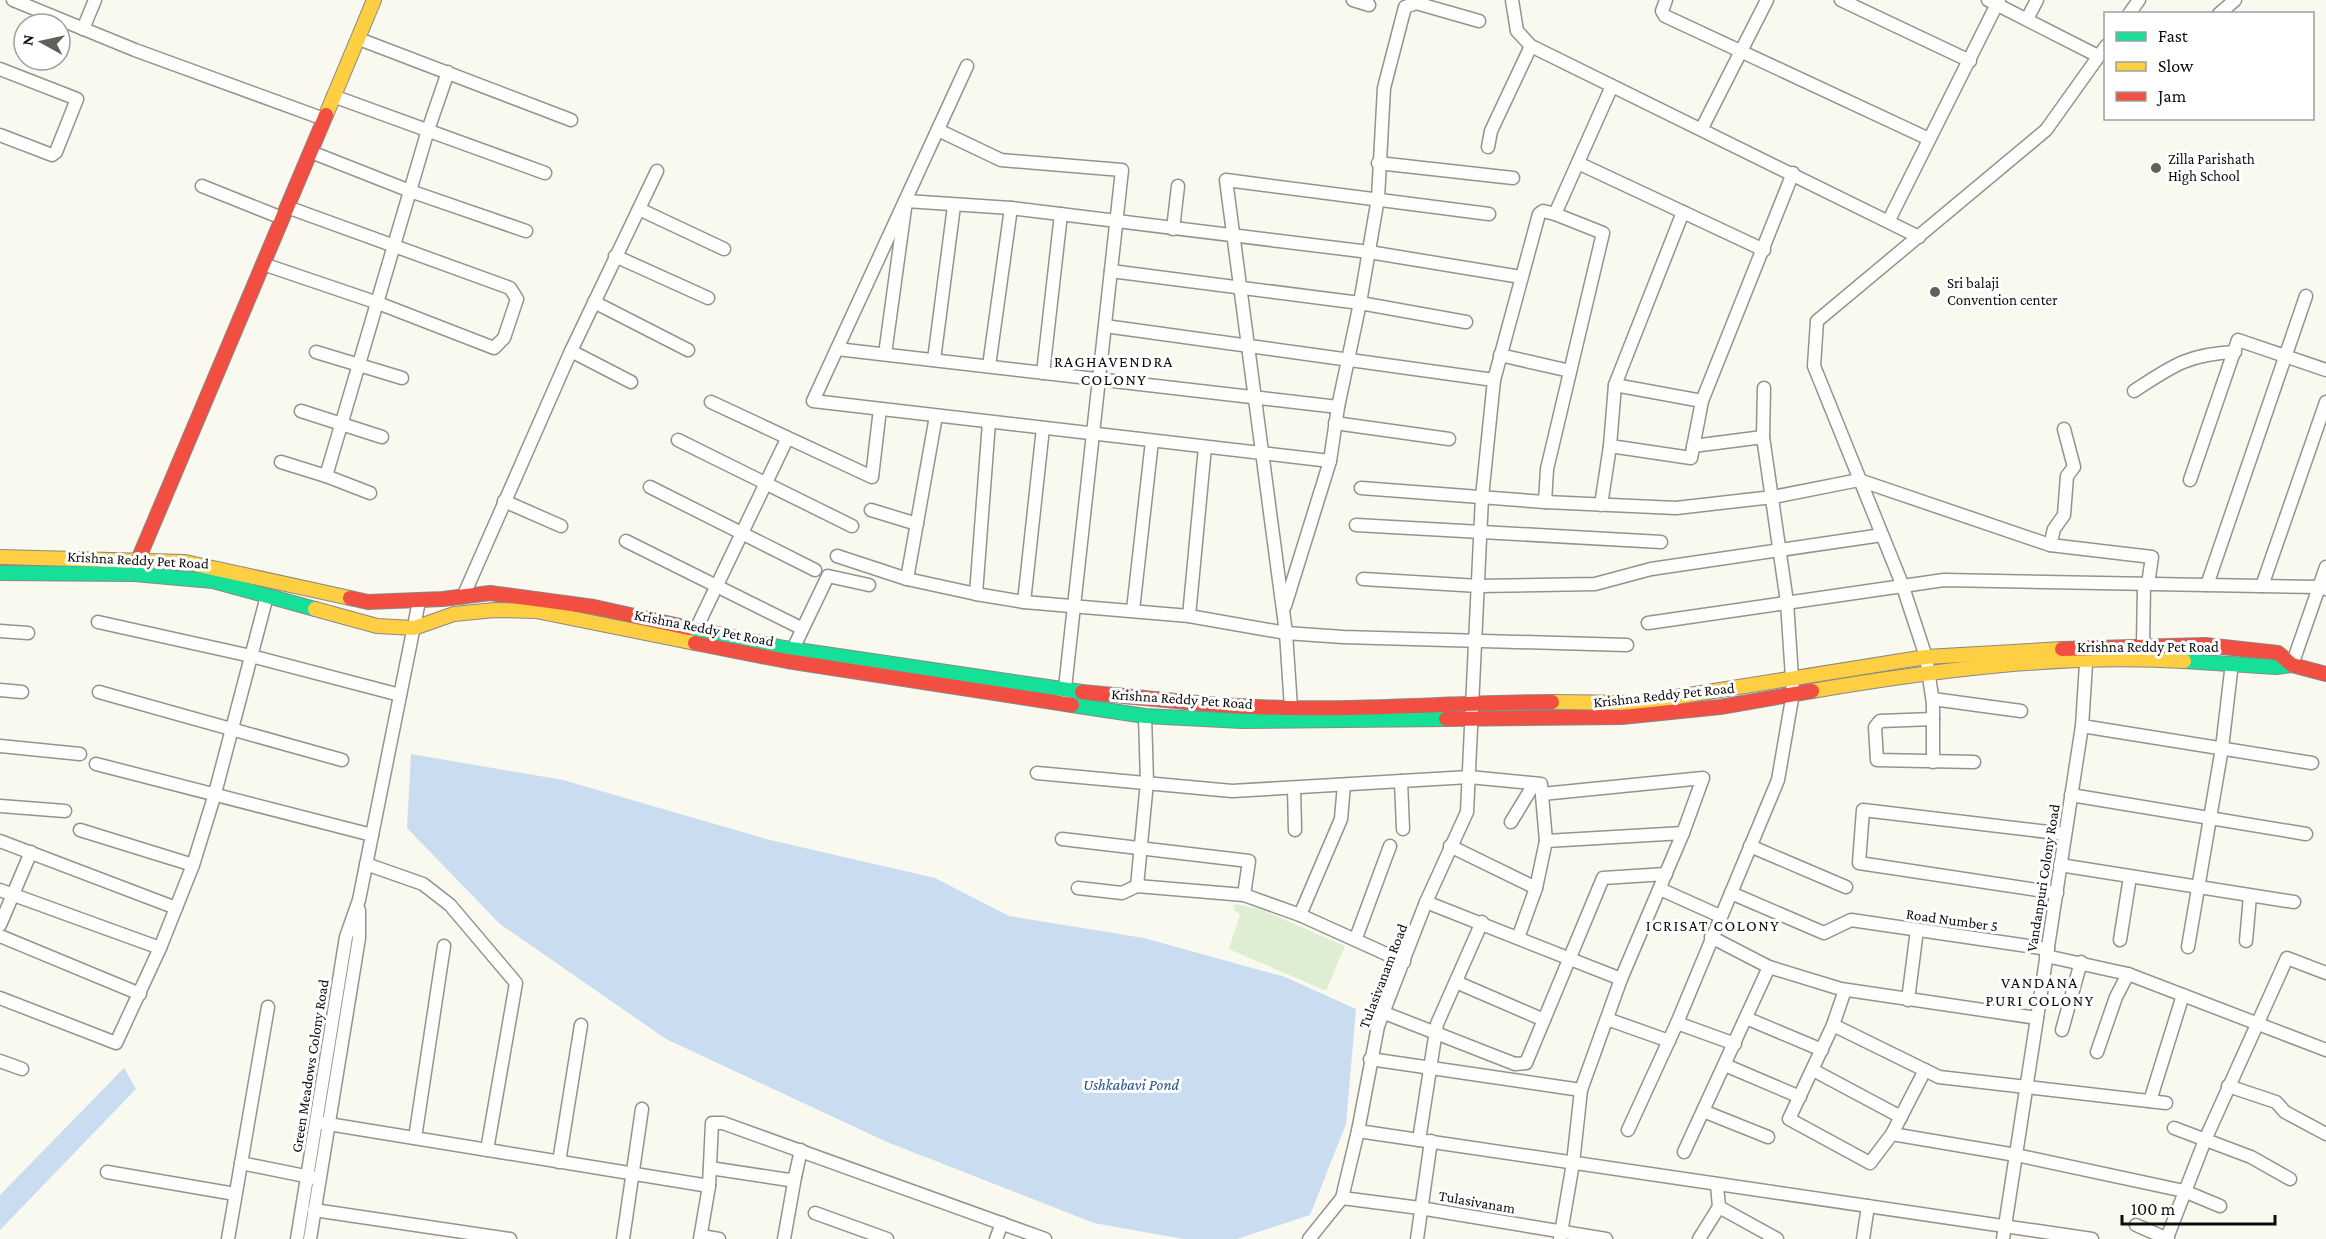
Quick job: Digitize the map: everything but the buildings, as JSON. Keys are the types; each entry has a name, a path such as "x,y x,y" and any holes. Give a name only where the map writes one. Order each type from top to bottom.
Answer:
{"main road":[{"path":"138,560 374,0"},
{"name":"Krishna Reddy Pet Road","path":"0,557 185,562 363,601 419,601 490,592 594,607 793,649 1064,697 1144,716 1242,722 1622,717 1720,707 1928,664 2086,664 2160,660 2276,667 2292,665"},
{"name":"Krishna Reddy Pet Road","path":"0,573 135,574 213,581 359,622 414,628 454,614 495,610 536,611 788,662 1064,697 1249,707 1291,708 1473,702 1639,703 1792,678 2143,646 2205,645 2278,653 2292,665"},
{"path":"359,622 363,601"},
{"path":"2292,665 2326,674"}],"street":[{"path":"13,0 39,5 83,29 324,119"},
{"path":"83,29 95,0"},
{"path":"1353,0 1369,5"},
{"path":"1512,0 1517,31 1531,46 1889,220 1919,237"},
{"path":"1666,0 1662,11 1665,16 1929,139"},
{"path":"1702,128 1767,0"},
{"path":"1841,0 1970,61"},
{"path":"2027,19 2037,0"},
{"path":"2221,12 2235,0"},
{"path":"1889,220 1970,61 1995,1 2027,19 2102,51 2046,130 1817,321 1814,366 1902,584 1928,664 1933,699 1933,762"},
{"path":"1283,610 1330,461 1335,423 1360,303 1378,198 1378,163 1384,88 1405,7 1416,3 1479,21"},
{"path":"359,39 571,120"},
{"path":"1488,147 1491,131 1531,46"},
{"path":"967,66 813,402 1330,461"},
{"path":"0,69 77,99 56,152 52,155 0,135"},
{"path":"326,476 428,130 448,72"},
{"path":"1545,502 1547,469 1603,233 1555,214 1612,86"},
{"path":"333,96 545,173"},
{"path":"938,130 1001,160 1122,170 1064,697"},
{"path":"310,152 410,191 526,231"},
{"path":"1378,163 1513,178"},
{"path":"1578,163 1764,250"},
{"path":"463,597 571,351 657,171"},
{"path":"1610,446 1691,458 1702,401 1793,173"},
{"path":"1291,708 1286,633 1226,180 1489,214"},
{"path":"202,186 394,246 510,288 515,292 517,302 504,338 494,348 378,303 263,264"},
{"path":"1173,229 1178,186"},
{"path":"906,201 1011,208 1369,252 1521,277"},
{"path":"885,354 906,201"},
{"path":"934,360 954,206"},
{"path":"989,366 1011,208"},
{"path":"639,209 724,249"},
{"name":"Tulasivanam Road","path":"1311,1238 1342,1198 1358,1131 1370,1059 1382,1012 1404,962 1426,902 1467,812 1482,497 1494,380 1539,214 1543,212 1555,214"},
{"path":"1601,505 1610,446 1615,385 1683,212"},
{"path":"1042,373 1060,214"},
{"path":"615,256 708,298"},
{"path":"1111,271 1360,303 1466,322"},
{"path":"2207,585 2306,296"},
{"path":"594,302 688,350"},
{"path":"1105,326 1348,357 1494,380"},
{"path":"2190,480 2238,340 2326,370"},
{"path":"837,349 1338,407"},
{"path":"571,351 631,382"},
{"path":"316,352 402,378"},
{"path":"2134,391 2178,363 2204,353 2235,352"},
{"path":"1500,355 1570,371"},
{"path":"1615,385 1702,401"},
{"path":"1628,1130 1677,1023 1778,780 1793,693 1787,602 1763,437 1764,388"},
{"path":"711,402 872,477 880,409"},
{"path":"2262,586 2326,402"},
{"path":"301,411 382,437"},
{"path":"908,579 936,416"},
{"path":"976,594 989,422"},
{"path":"1335,423 1449,439"},
{"path":"1024,602 1043,428"},
{"path":"2050,545 2054,529 2064,515 2067,476 2074,467 2064,429"},
{"path":"1694,446 1763,437"},
{"path":"696,629 787,439"},
{"path":"678,440 852,526"},
{"path":"1133,609 1152,441"},
{"path":"1189,616 1205,447"},
{"path":"281,462 370,493"},
{"path":"1361,488 1545,502 1676,508 1773,497 1859,480 2050,545 2151,557 2146,584 2143,646"},
{"path":"650,487 815,570"},
{"path":"504,501 561,526"},
{"path":"871,510 917,524"},
{"path":"1356,525 1661,542"},
{"path":"1363,579 1479,586 1595,584 1652,569 1882,535"},
{"path":"626,541 797,626"},
{"path":"837,556 908,579 976,594 1024,602 1133,609 1189,616 1286,633 1343,637 1628,645"},
{"path":"2292,665 2323,588 2326,567"},
{"path":"793,649 828,576 869,585"},
{"path":"1648,623 1902,584 1944,580 2323,588"},
{"path":"0,998 116,1043 160,948 193,865 214,797 267,596"},
{"name":"Green Meadows Colony Road","path":"297,1239 313,1178 359,938 359,900 419,601"},
{"path":"98,622 251,656 400,695"},
{"path":"0,631 28,633"},
{"path":"2188,947 2222,748 2232,663"},
{"name":"Vandanpuri Colony Road","path":"2003,1239 2082,726 2086,664"},
{"path":"0,690 22,692"},
{"path":"99,692 342,760"},
{"path":"1933,699 2021,711"},
{"path":"1137,886 1147,782 1144,716"},
{"path":"1933,719 1880,721 1875,727 1875,757 1880,761 1974,762"},
{"path":"2082,726 2312,763"},
{"path":"0,746 80,754"},
{"path":"96,764 214,797 372,835"},
{"path":"1037,773 1232,791 1469,777 1538,789 1703,778 1683,833 1621,979 1581,1090 1573,1162 1561,1235"},
{"path":"1401,781 1403,829"},
{"path":"1300,915 1341,819 1344,785"},
{"path":"1294,788 1295,830"},
{"path":"1511,822 1538,789"},
{"path":"1518,938 1536,888 1546,841 1538,789"},
{"path":"2071,795 2306,834"},
{"path":"0,806 65,811"},
{"path":"2057,893 1859,864 1863,810 2065,834"},
{"path":"80,830 193,865"},
{"path":"1546,841 1683,833"},
{"path":"1062,839 1249,861 1244,895"},
{"path":"0,841 176,908"},
{"path":"1356,938 1390,846"},
{"path":"1450,846 1536,888"},
{"path":"1750,846 1846,886"},
{"path":"0,925 31,852"},
{"path":"366,864 423,884 450,905 516,983 487,1150"},
{"path":"2060,865 2294,902"},
{"path":"1382,1012 1515,1064 1526,1063 1603,879 1666,874"},
{"path":"2120,940 2130,877"},
{"path":"1078,888 1122,894 1137,886 1244,895 1356,938 1404,962"},
{"path":"1660,889 1720,916"},
{"path":"0,890 160,948"},
{"name":"Road Number 5","path":"1731,893 1824,933 1851,920 2047,953 2128,974 2326,1050"},
{"path":"2246,941 2250,896"},
{"path":"1426,902 1482,922 1621,979"},
{"path":"1417,1239 1431,1066 1437,1024 1482,922"},
{"path":"1908,1000 1917,930"},
{"path":"0,936 140,994"},
{"path":"1711,937 1768,967 1845,990 2037,1018"},
{"path":"415,1138 444,946"},
{"path":"2136,1225 2168,1239 2184,1191 2205,1140 2287,958 2326,973"},
{"path":"2062,1030 2081,962"},
{"path":"1684,1152 1768,967"},
{"path":"2097,1052 2116,997 2128,974"},
{"path":"1456,982 1544,1020"},
{"path":"1845,990 1833,1025 1790,1121 1870,1164 1892,1134 1925,1070"},
{"path":"2150,1101 2183,995"},
{"path":"228,1239 268,1007"},
{"path":"1746,1018 1822,1050"},
{"path":"1607,1019 1669,1041"},
{"path":"1677,1023 1735,1044"},
{"path":"559,1162 581,1025"},
{"path":"1833,1025 1939,1077 2166,1103"},
{"path":"1370,1059 1431,1066 1581,1090"},
{"path":"0,1061 22,1069"},
{"path":"1725,1065 1800,1097"},
{"path":"1813,1070 1901,1117"},
{"path":"2228,1086 2276,1102 2285,1112 2326,1134"},
{"path":"623,1239 642,1109"},
{"path":"1703,1111 1768,1137"},
{"path":"322,1123 709,1186"},
{"path":"719,1239 700,1237 709,1186 712,1123 723,1123 801,1150 1045,1239"},
{"path":"2174,1128 2251,1157 2290,1179"},
{"path":"1358,1131 2092,1239"},
{"path":"1892,1134 2016,1155 2184,1191 2220,1206"},
{"path":"784,1239 801,1150"},
{"path":"241,1163 313,1178"},
{"path":"710,1168 789,1180 795,1177"},
{"path":"107,1172 235,1194"},
{"name":"Green Meadows Colony Road","path":"310,1239 314,1210 313,1178"},
{"path":"1698,1239 1719,1207 1717,1185"},
{"name":"Tulasivanam","path":"1342,1198 1420,1208 1561,1235 1606,1239"},
{"path":"1863,1239 1868,1206"},
{"path":"1719,1207 1777,1239"},
{"path":"314,1210 510,1239"},
{"path":"815,1213 887,1239"},
{"path":"996,1239 1002,1223"}],"green space":[{"path":"1235,904 1262,910 1345,946 1326,991 1229,949 1240,914 1234,910"}],"water":[{"name":"Ushkabavi Pond","path":"411,754 563,780 770,840 935,878 1009,916 1144,938 1285,977 1356,1009 1346,1124 1310,1215 1237,1239 1183,1239 1094,1223 887,1142 666,1039 500,924 407,828"},
{"path":"124,1068 136,1089 0,1230 0,1195"}],"traffic: fast":[{"path":"0,573 134,574 213,581 315,609"},
{"path":"689,628 784,648 1082,692"},
{"path":"2184,661 2276,667 2292,665"},
{"path":"1072,705 1145,716 1242,721 1446,719"}],"traffic: slow":[{"path":"326,115 374,0"},
{"path":"0,557 185,562 350,598"},
{"path":"315,609 377,626 414,628 454,614 495,610 536,611 695,643"},
{"path":"1552,702 1639,703 1926,657 2062,649"},
{"path":"1812,691 1951,670 2044,662 2137,659 2184,661"}],"traffic: jam":[{"path":"138,560 326,115"},
{"path":"350,598 368,602 443,599 490,593 594,607 689,628"},
{"path":"695,643 787,661 1072,705"},
{"path":"2062,649 2205,645 2278,653 2292,665 2326,674"},
{"path":"1446,719 1622,717 1720,707 1812,691"},
{"path":"1082,692 1210,704 1287,708 1552,702"}],"place":[{"name":"Zilla Parishath High School","path":"2156,168"},
{"name":"Sri balaji Convention center","path":"1935,292"}],"district":[{"name":"RAGHAVENDRA COLONY","path":"1114,370"},
{"name":"ICRISAT COLONY","path":"1713,925"},
{"name":"VANDANA PURI COLONY","path":"2040,991"}]}
